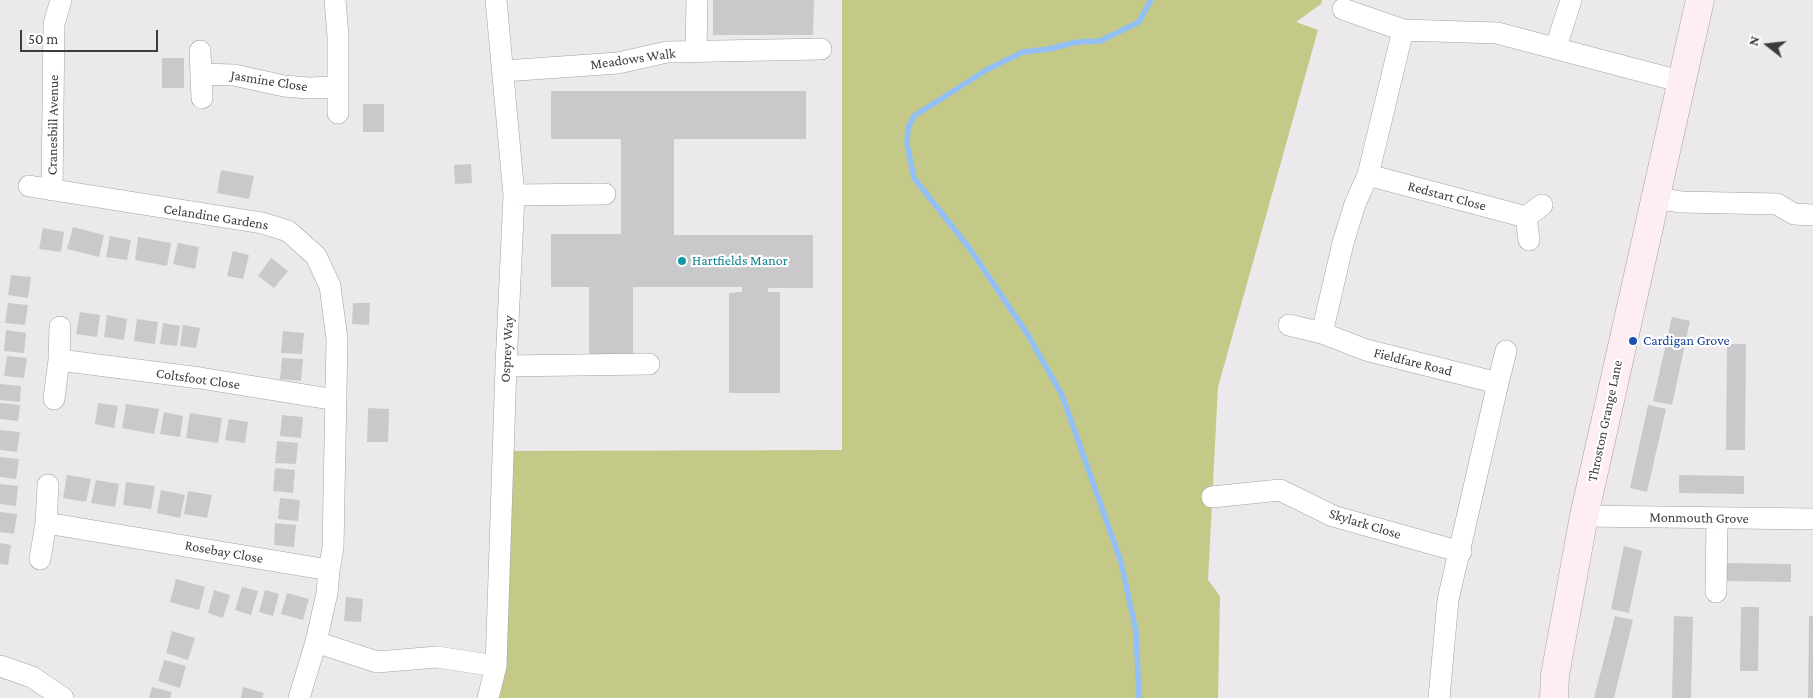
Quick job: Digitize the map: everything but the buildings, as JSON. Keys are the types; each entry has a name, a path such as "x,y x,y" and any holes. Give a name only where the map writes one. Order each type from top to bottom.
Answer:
{"street":[{"name":"Cranesbill Avenue","path":"52,190 54,24 61,0"},
{"path":"335,0 338,36 338,114"},
{"name":"Osprey Way","path":"488,698 496,666 514,195 496,0"},
{"path":"696,0 696,52"},
{"path":"1556,47 1571,0"},
{"name":"Throston Grange Lane","path":"1554,698 1555,675 1584,516 1700,0"},
{"path":"1343,8 1403,30 1497,33 1683,82"},
{"path":"1322,333 1343,243 1355,204 1368,175 1403,30"},
{"name":"Meadows Walk","path":"504,71 618,63 667,52 821,49"},
{"path":"200,51 202,98"},
{"name":"Jasmine Close","path":"202,74 234,74 301,87 338,87"},
{"name":"Redstart Close","path":"1368,175 1534,211 1529,240"},
{"name":"Celandine Gardens","path":"29,186 262,223 288,231 316,256 330,286 336,339 333,548 329,570"},
{"path":"514,195 605,194"},
{"path":"1654,198 1681,202 1777,204 1794,214 1813,215"},
{"name":"Fieldfare Road","path":"1289,325 1322,333 1366,350 1498,383"},
{"path":"54,399 59,360 60,326"},
{"path":"1439,698 1448,600 1461,552 1506,351"},
{"name":"Coltsfoot Close","path":"59,360 200,378 336,400"},
{"path":"506,366 649,364"},
{"path":"40,559 46,523 48,485"},
{"name":"Skylark Close","path":"1212,497 1280,490 1333,516 1461,552"},
{"name":"Monmouth Grove","path":"1584,516 1813,519"},
{"path":"1716,592 1717,518"},
{"name":"Rosebay Close","path":"46,523 329,570"},
{"path":"299,698 316,642 327,593 329,570"},
{"path":"316,642 377,662 437,657 496,666"},
{"path":"0,666 32,677 63,698"}],"green space":[{"path":"842,0 1322,0 1321,4 1296,22 1318,30 1218,387 1208,580 1220,596 1218,698 491,698 508,451 842,450"}],"waterway":[{"path":"1139,698 1136,631 1121,562 1062,395 1028,335 970,249 914,178 907,144 908,128 914,116 988,69 1023,52 1049,49 1077,42 1100,41 1139,22 1151,0"}],"place":[{"name":"Hartfields Manor","path":"682,261"},
{"name":"Cardigan Grove","path":"1633,341"}]}
